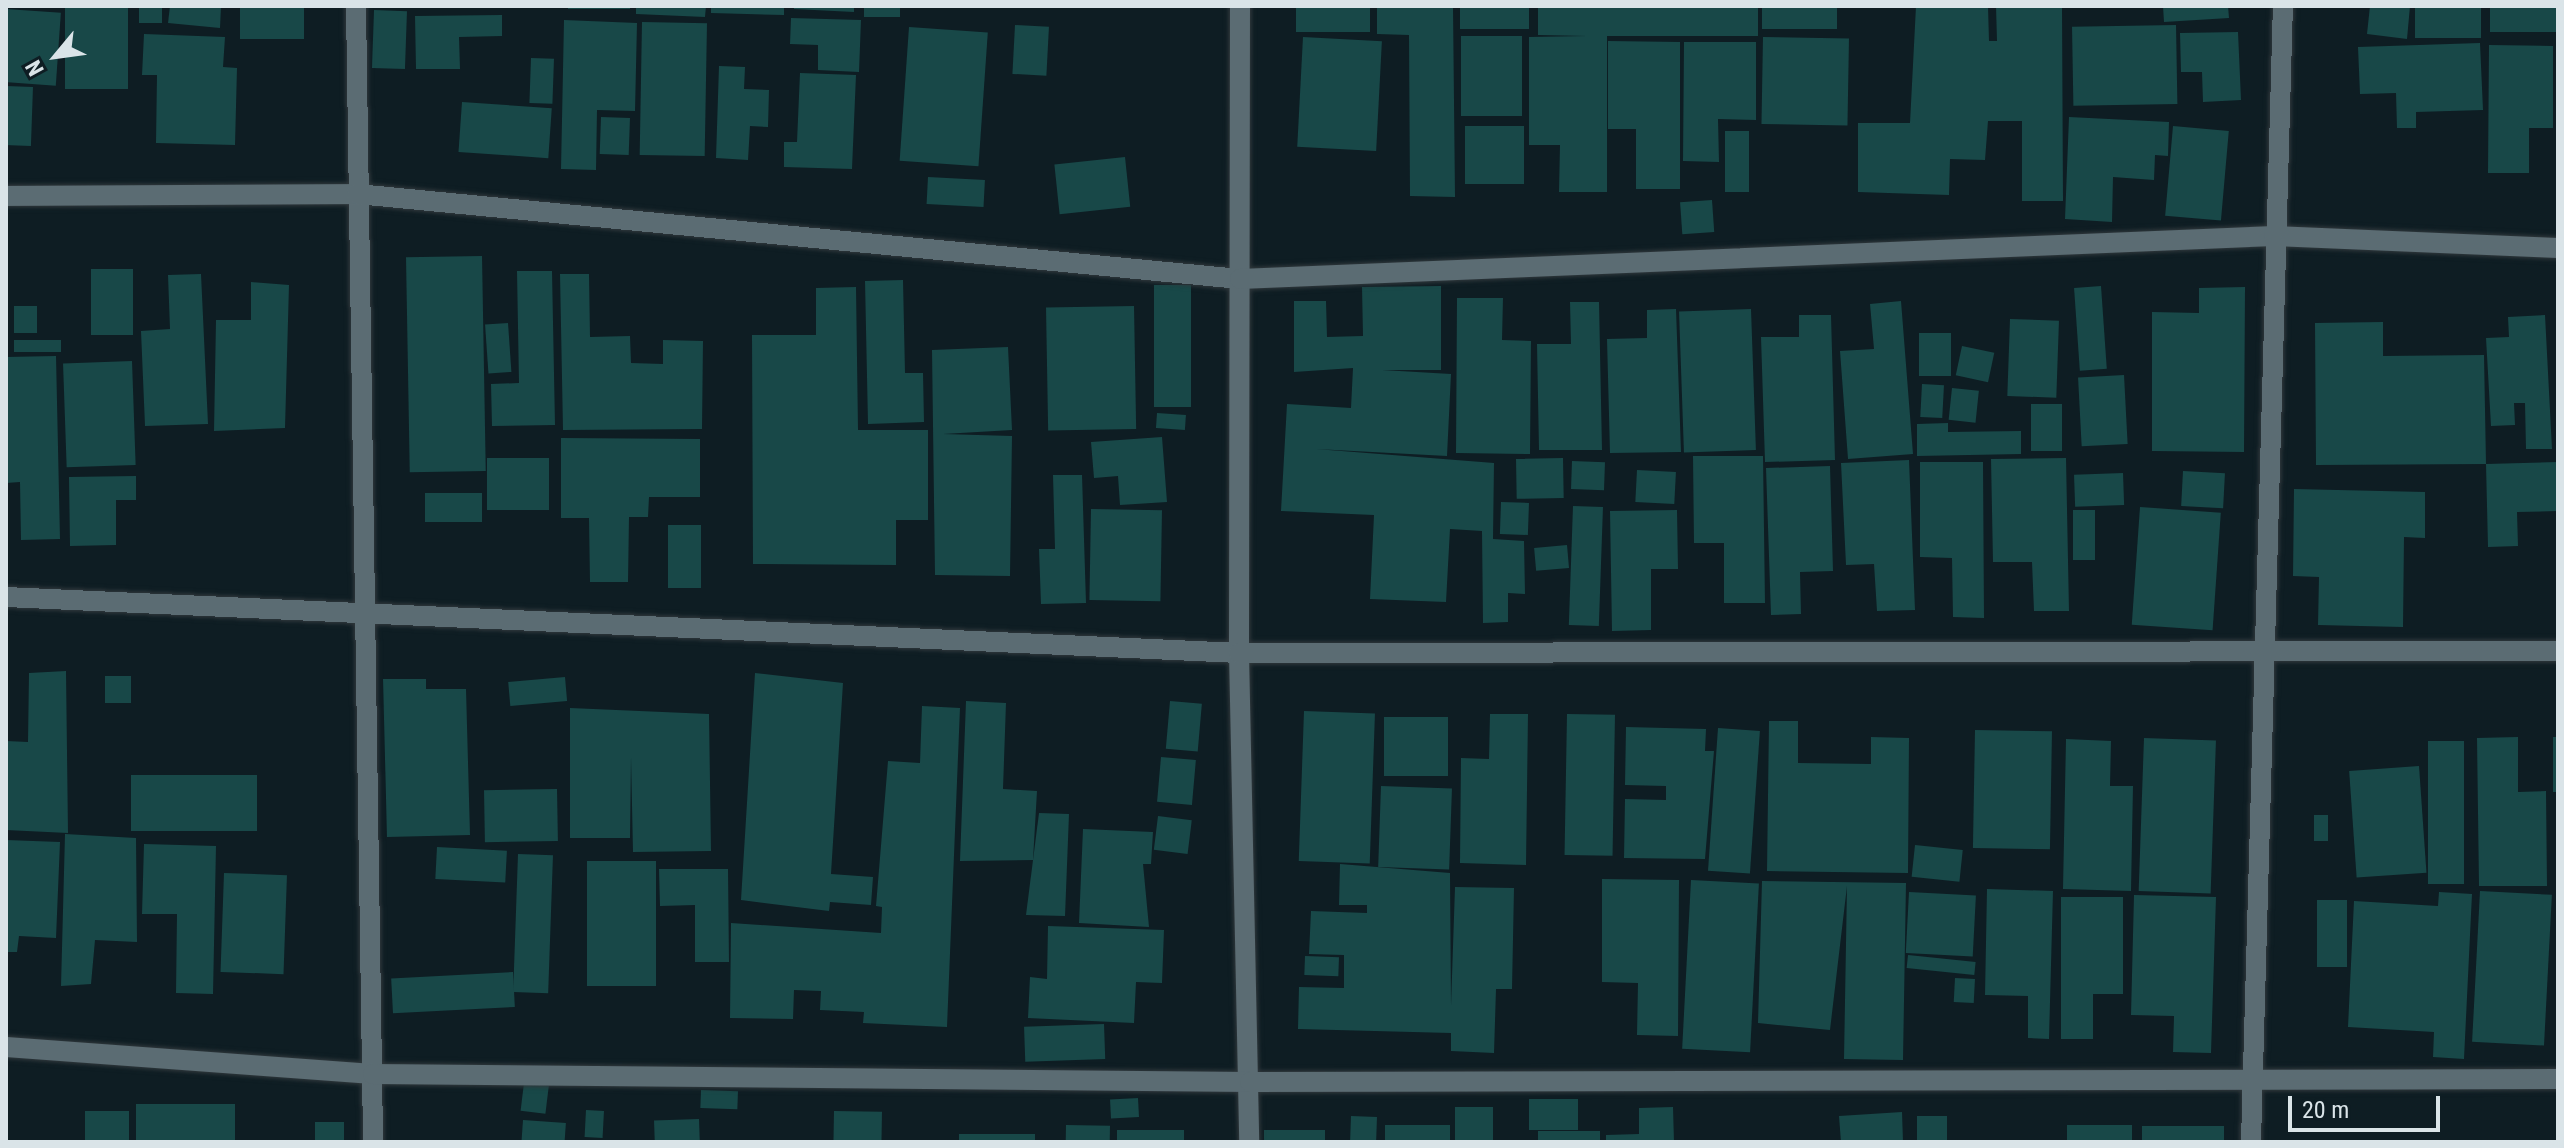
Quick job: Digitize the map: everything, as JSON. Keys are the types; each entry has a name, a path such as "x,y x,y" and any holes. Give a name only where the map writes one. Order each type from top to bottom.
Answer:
{"street":[{"path":"356,6 373,1142"},
{"path":"1240,6 1239,653 1249,1142"},
{"path":"2251,1142 2262,649 2283,6"},
{"path":"6,196 357,194 1240,279 2274,236 2558,248"},
{"path":"6,597 1239,653 2262,649 2558,651"},
{"path":"6,1047 373,1074 1250,1082 2251,1074 2558,1079"}],"building":[{"path":"65,6 128,6 128,89 65,89"},
{"path":"139,6 162,6 162,23 139,23"},
{"path":"170,6 221,6 220,28 168,23"},
{"path":"240,6 304,6 304,39 240,39"},
{"path":"568,6 630,6 630,9 568,9"},
{"path":"636,6 706,6 705,17 636,14"},
{"path":"711,6 784,6 784,15 711,13"},
{"path":"794,6 854,6 854,12 794,9"},
{"path":"864,6 900,6 900,17 864,17"},
{"path":"1296,6 1370,6 1370,32 1296,32"},
{"path":"1377,6 1453,6 1455,197 1410,196 1409,35 1377,34"},
{"path":"1460,6 1529,6 1529,29 1460,29"},
{"path":"1538,6 1758,6 1758,36 1607,36 1607,192 1559,192 1560,145 1529,145 1529,37 1587,36 1538,35"},
{"path":"1762,6 1837,6 1837,29 1762,29"},
{"path":"1916,6 1988,6 1989,41 1997,41 1996,6 2062,6 2063,201 2022,201 2022,121 1988,121 1985,160 1950,159 1949,195 1858,192 1858,123 1910,123"},
{"path":"2163,6 2228,6 2229,18 2164,22"},
{"path":"2370,6 2410,6 2407,39 2367,34"},
{"path":"2415,6 2481,6 2481,38 2415,38"},
{"path":"2490,6 2558,6 2558,32 2490,32"},
{"path":"6,9 61,13 56,86 6,82"},
{"path":"374,10 407,11 405,69 372,68"},
{"path":"502,15 502,36 459,37 460,69 416,69 415,16"},
{"path":"791,18 861,20 859,72 818,70 818,45 790,44"},
{"path":"564,20 637,23 635,111 597,110 596,170 561,169"},
{"path":"642,22 707,23 705,156 640,155"},
{"path":"1015,25 1049,27 1046,76 1012,74"},
{"path":"2176,25 2177,104 2073,106 2072,27"},
{"path":"909,27 988,33 978,166 900,161"},
{"path":"2238,32 2241,100 2203,102 2202,72 2181,72 2180,33"},
{"path":"144,34 225,37 223,67 237,68 235,145 156,143 157,75 142,75"},
{"path":"1461,36 1522,36 1522,116 1461,116"},
{"path":"1303,37 1382,41 1376,151 1297,147"},
{"path":"1763,37 1849,39 1847,125 1761,124"},
{"path":"1608,41 1680,42 1680,189 1636,189 1636,129 1608,129"},
{"path":"1684,42 1756,42 1756,120 1718,119 1719,162 1683,161"},
{"path":"2480,43 2483,110 2416,112 2416,128 2397,128 2396,93 2360,94 2358,47"},
{"path":"2489,45 2553,46 2553,128 2529,128 2529,173 2488,173"},
{"path":"531,58 554,59 552,104 529,103"},
{"path":"719,66 745,67 744,89 769,90 768,127 750,126 748,160 716,158"},
{"path":"800,73 856,75 852,169 784,167 784,142 797,142"},
{"path":"6,86 33,87 31,146 6,145"},
{"path":"462,102 552,108 548,158 459,152"},
{"path":"601,117 630,118 629,155 600,154"},
{"path":"2069,117 2169,122 2168,156 2155,155 2154,180 2113,177 2112,222 2065,219"},
{"path":"1465,126 1524,126 1524,184 1465,184"},
{"path":"2173,126 2229,131 2221,221 2165,216"},
{"path":"1725,131 1749,131 1749,192 1725,192"},
{"path":"1125,157 1130,207 1060,214 1054,164"},
{"path":"928,177 985,180 984,207 927,204"},
{"path":"1712,200 1714,232 1682,234 1680,202"},
{"path":"482,256 486,471 410,472 406,257"},
{"path":"91,269 133,269 133,335 91,335"},
{"path":"517,271 552,271 555,425 492,426 491,384 519,383"},
{"path":"201,274 208,424 145,426 141,331 170,329 168,275"},
{"path":"560,274 589,274 590,337 630,336 631,363 663,364 663,340 703,341 702,429 563,430"},
{"path":"903,280 905,373 923,373 924,422 868,424 865,281"},
{"path":"251,282 289,285 285,428 214,431 216,320 251,320"},
{"path":"1154,285 1191,285 1191,407 1154,407"},
{"path":"1441,286 1441,370 1382,370 1451,374 1447,456 1316,449 1494,463 1493,539 1524,541 1525,594 1508,593 1508,622 1483,623 1482,531 1450,529 1446,602 1370,599 1374,515 1281,511 1287,404 1351,408 1353,368 1294,372 1294,301 1326,301 1327,337 1363,336 1362,287"},
{"path":"2101,286 2107,369 2080,371 2074,288"},
{"path":"856,287 858,430 928,430 928,520 896,520 896,565 753,564 752,335 816,335 816,288"},
{"path":"2245,287 2244,452 2152,451 2152,312 2199,313 2199,288"},
{"path":"1457,298 1503,298 1502,340 1531,341 1530,454 1456,453"},
{"path":"1901,301 1913,454 1848,459 1840,351 1874,349 1870,304"},
{"path":"1570,302 1599,302 1602,450 1539,450 1537,344 1571,344"},
{"path":"14,306 37,306 37,333 14,333"},
{"path":"1134,306 1136,429 1048,431 1046,308"},
{"path":"1676,309 1681,452 1610,453 1607,339 1647,338 1647,310"},
{"path":"1751,309 1756,450 1684,452 1679,312"},
{"path":"1799,315 1831,315 1835,460 1765,462 1761,337 1799,337"},
{"path":"2545,315 2552,449 2526,449 2525,403 2514,403 2515,425 2491,426 2486,338 2509,337 2508,317"},
{"path":"2010,319 2059,321 2056,398 2007,396"},
{"path":"2383,322 2383,356 2484,355 2486,464 2316,465 2315,323"},
{"path":"508,323 511,372 488,373 485,325"},
{"path":"1919,333 1951,333 1951,376 1919,376"},
{"path":"14,340 61,340 61,352 14,352"},
{"path":"1962,346 1994,353 1988,382 1956,375"},
{"path":"1008,347 1012,430 943,434 1012,436 1010,576 935,575 932,350"},
{"path":"56,356 60,539 21,540 20,482 6,483 6,357"},
{"path":"132,361 136,465 67,467 63,363"},
{"path":"2124,375 2128,444 2082,446 2078,377"},
{"path":"1922,384 1944,385 1942,418 1920,417"},
{"path":"1952,388 1979,391 1976,423 1949,420"},
{"path":"2031,404 2062,404 2062,451 2031,451"},
{"path":"1157,413 1186,415 1185,430 1156,428"},
{"path":"1948,423 1948,432 2021,431 2021,454 1917,456 1917,424"},
{"path":"1162,437 1167,502 1120,505 1118,476 1094,478 1091,442"},
{"path":"561,438 700,439 700,497 649,497 648,517 629,517 628,582 590,582 589,518 561,518"},
{"path":"1693,456 1763,456 1765,603 1724,603 1724,543 1694,543"},
{"path":"487,458 549,458 549,510 487,510"},
{"path":"1563,458 1564,498 1517,499 1516,459"},
{"path":"2066,458 2069,611 2034,611 2032,562 1993,562 1991,459"},
{"path":"1909,460 1915,610 1877,611 1874,564 1846,565 1841,463"},
{"path":"1572,461 1605,462 1604,490 1571,489"},
{"path":"1920,462 1983,462 1984,618 1953,617 1952,558 1920,557"},
{"path":"2558,462 2558,511 2517,512 2518,546 2488,547 2486,464"},
{"path":"1830,466 1833,571 1800,572 1801,614 1771,615 1766,468"},
{"path":"1637,470 1676,472 1674,504 1635,502"},
{"path":"2183,471 2225,473 2223,508 2181,506"},
{"path":"2123,473 2124,505 2075,507 2074,475"},
{"path":"1053,475 1082,475 1086,603 1041,604 1039,549 1055,549"},
{"path":"136,476 136,500 116,500 116,545 70,546 69,477"},
{"path":"2294,489 2425,492 2425,538 2404,537 2403,627 2318,625 2319,577 2293,576"},
{"path":"425,493 482,493 482,522 425,522"},
{"path":"1501,502 1529,503 1528,535 1500,534"},
{"path":"1573,506 1603,507 1599,626 1569,625"},
{"path":"2140,507 2221,513 2213,630 2132,625"},
{"path":"1091,509 1162,510 1160,601 1089,600"},
{"path":"1677,510 1678,569 1651,569 1651,630 1612,631 1610,511"},
{"path":"2073,510 2095,510 2095,560 2073,560"},
{"path":"668,525 701,525 701,588 668,588"},
{"path":"1567,545 1569,568 1536,571 1534,548"},
{"path":"66,671 68,833 6,830 6,741 28,742 29,673"},
{"path":"755,673 843,683 831,874 873,877 871,905 830,902 829,911 741,900"},
{"path":"105,676 131,676 131,703 105,703"},
{"path":"565,677 567,701 510,706 508,682"},
{"path":"383,679 426,679 426,689 466,689 470,835 387,837"},
{"path":"966,701 1006,703 1003,789 1037,791 1033,860 960,861"},
{"path":"1170,701 1202,704 1198,752 1166,749"},
{"path":"922,706 960,708 947,1027 863,1023 864,1012 820,1010 821,991 794,990 793,1019 730,1018 731,923 881,933 882,907 876,906 888,761 920,763"},
{"path":"570,708 709,714 711,851 633,852 631,757 630,838 570,838"},
{"path":"1304,711 1375,713 1370,863 1299,861"},
{"path":"1490,714 1528,714 1526,865 1460,863 1461,758 1489,759"},
{"path":"1567,714 1615,715 1613,856 1565,855"},
{"path":"1384,717 1448,717 1448,776 1384,776"},
{"path":"1769,721 1798,721 1798,763 1871,764 1871,737 1909,738 1908,873 1767,871"},
{"path":"1626,727 1706,729 1705,751 1714,751 1705,859 1624,858 1625,799 1666,800 1666,786 1625,785"},
{"path":"1718,728 1760,731 1750,874 1708,871"},
{"path":"1975,730 2052,731 2050,849 1973,848"},
{"path":"2518,737 2518,792 2546,791 2547,886 2479,886 2477,738"},
{"path":"2553,737 2558,737 2558,792 2553,792"},
{"path":"2144,738 2216,741 2211,893 2139,891"},
{"path":"2066,739 2111,741 2110,786 2133,786 2131,891 2063,889"},
{"path":"2428,741 2464,741 2464,884 2428,884"},
{"path":"1161,757 1196,760 1192,805 1157,802"},
{"path":"2419,766 2426,873 2357,878 2349,771"},
{"path":"131,775 257,775 257,831 131,831"},
{"path":"1381,786 1452,788 1449,869 1378,867"},
{"path":"557,789 558,841 485,842 484,790"},
{"path":"1039,813 1069,814 1065,916 1026,915"},
{"path":"2314,815 2328,815 2328,841 2314,841"},
{"path":"1158,816 1192,820 1188,854 1154,850"},
{"path":"1083,829 1153,832 1151,864 1143,864 1149,927 1079,923"},
{"path":"65,834 136,838 137,942 95,940 91,984 61,986"},
{"path":"6,840 60,842 56,938 19,936 17,952 6,952"},
{"path":"144,844 216,846 213,994 176,993 177,914 142,914"},
{"path":"1915,845 1963,850 1959,882 1912,877"},
{"path":"437,847 507,851 505,883 435,879"},
{"path":"518,854 553,855 548,993 513,992"},
{"path":"587,861 656,861 656,986 587,986"},
{"path":"1340,864 1450,873 1451,1006 1455,887 1514,888 1512,989 1496,989 1494,1053 1451,1051 1451,1033 1298,1029 1299,987 1344,988 1344,955 1309,954 1311,911 1367,913 1367,905 1339,905"},
{"path":"659,869 728,869 729,962 695,962 695,905 660,906"},
{"path":"224,873 287,875 284,974 221,972"},
{"path":"1602,879 1679,880 1678,1036 1637,1035 1638,983 1602,982"},
{"path":"1691,880 1759,884 1750,1052 1682,1049"},
{"path":"1762,881 1906,883 1903,1060 1844,1059 1847,886 1830,1030 1758,1023"},
{"path":"1987,889 2053,891 2049,1039 2028,1038 2028,996 1985,995"},
{"path":"2480,891 2552,895 2544,1046 2472,1042"},
{"path":"1909,892 1976,896 1973,956 1906,953"},
{"path":"2439,892 2472,894 2464,1059 2433,1057 2434,1032 2348,1027 2354,901 2438,906"},
{"path":"2134,895 2216,897 2211,1053 2173,1052 2174,1016 2131,1015"},
{"path":"2061,897 2123,897 2123,994 2093,994 2093,1039 2061,1039"},
{"path":"2317,900 2347,900 2347,967 2317,967"},
{"path":"1048,926 1164,930 1162,983 1136,982 1134,1023 1028,1018 1030,977 1047,979"},
{"path":"1908,955 1976,962 1974,975 1907,968"},
{"path":"1305,956 1339,957 1338,976 1304,975"},
{"path":"513,972 515,1007 393,1013 391,978"},
{"path":"1955,978 1975,979 1974,1003 1954,1002"},
{"path":"1104,1024 1105,1059 1025,1062 1024,1027"},
{"path":"524,1083 549,1086 545,1114 521,1111"},
{"path":"701,1090 738,1091 737,1109 700,1108"},
{"path":"1138,1098 1139,1117 1111,1118 1110,1099"},
{"path":"1529,1099 1578,1099 1578,1130 1529,1130"},
{"path":"136,1104 235,1104 235,1142 136,1142"},
{"path":"1455,1107 1493,1107 1493,1142 1455,1142"},
{"path":"1673,1107 1674,1142 1606,1142 1606,1135 1639,1134 1639,1108"},
{"path":"586,1110 604,1111 603,1138 585,1137"},
{"path":"85,1111 129,1111 129,1142 85,1142"},
{"path":"834,1111 882,1112 881,1142 833,1142"},
{"path":"1902,1112 1903,1142 1841,1142 1839,1116"},
{"path":"1351,1116 1377,1117 1376,1142 1350,1142"},
{"path":"1917,1116 1947,1116 1947,1142 1917,1142"},
{"path":"699,1119 700,1142 655,1142 654,1121"},
{"path":"523,1120 566,1123 565,1142 521,1142"},
{"path":"315,1122 344,1122 344,1142 315,1142"},
{"path":"1066,1125 1110,1126 1110,1142 1066,1142"},
{"path":"1385,1125 1450,1125 1450,1142 1385,1142"},
{"path":"2067,1125 2132,1125 2132,1142 2067,1142"},
{"path":"2142,1126 2224,1126 2224,1142 2142,1142"},
{"path":"1117,1130 1184,1130 1184,1142 1117,1142"},
{"path":"1264,1130 1325,1130 1325,1142 1264,1142"},
{"path":"1538,1131 1600,1131 1600,1142 1538,1142"},
{"path":"959,1134 1035,1134 1035,1142 959,1142"}]}
